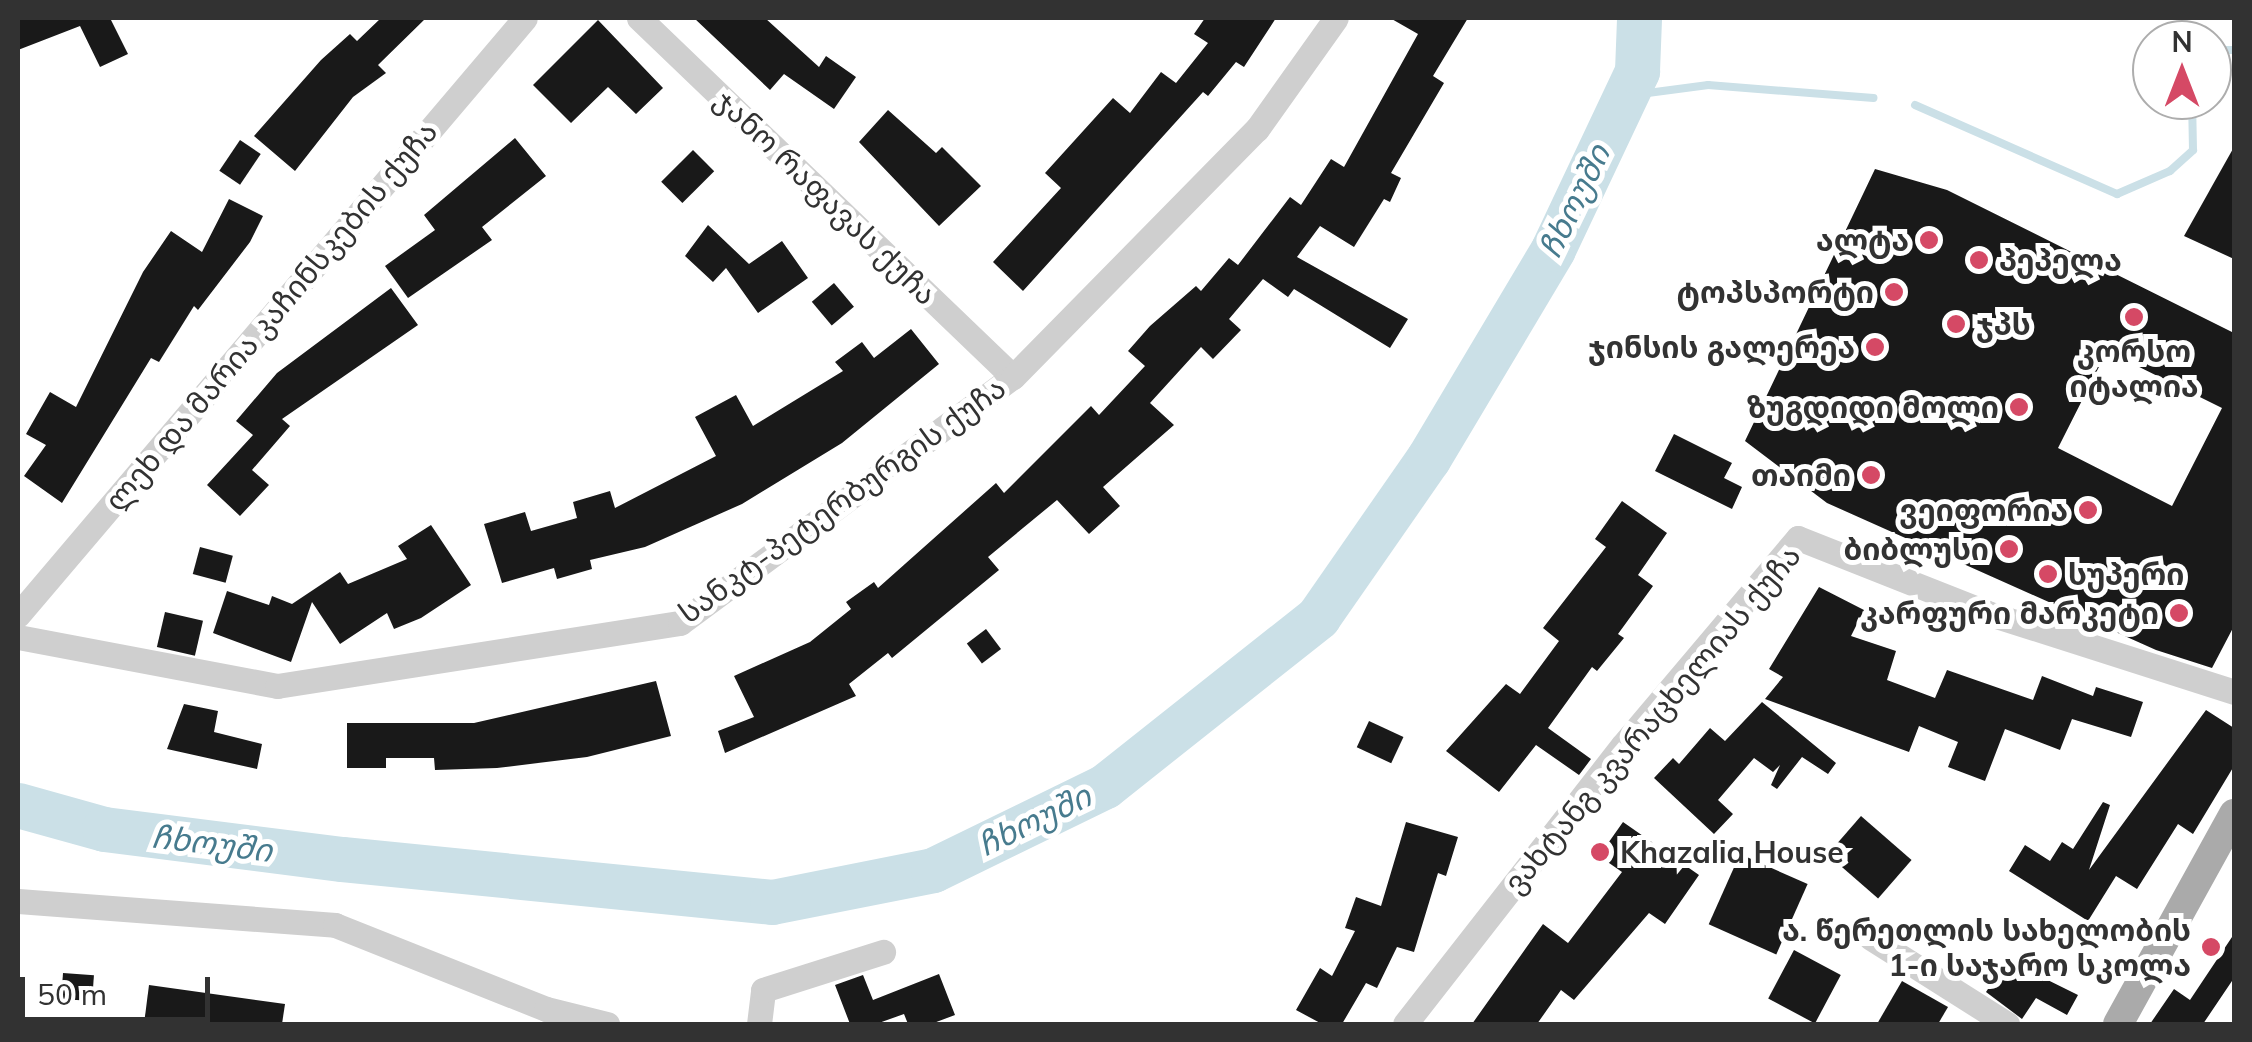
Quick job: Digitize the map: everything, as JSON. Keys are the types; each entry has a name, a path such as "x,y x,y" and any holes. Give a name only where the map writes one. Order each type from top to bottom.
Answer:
{"main road":[{"path":"2118,1024 2234,814"}],"street":[{"name":"ლეხ და მარია კაჩინსკების ქუჩა","path":"18,615 525,18"},
{"name":"ჯანო რაფავას ქუჩა","path":"639,18 1012,377"},
{"name":"სანკტ-პეტერბურგის ქუჩა","path":"18,637 277,686 680,623 1012,377 1257,129 1336,18"},
{"name":"ვახტანგ კვარაცხელიას ქუჩა","path":"1405,1024 1623,744 1798,538 1987,614 2234,692"},
{"path":"18,901 335,925 546,1009 607,1024"},
{"path":"1871,938 2007,1024"},
{"path":"759,1024 763,990 883,952"}],"building":[{"path":"18,18 110,18 128,54 100,67 80,26 18,50"},
{"path":"381,18 426,18 378,65 386,73 353,97 295,171 254,136 321,60 350,34 357,41"},
{"path":"694,18 765,18 819,67 826,56 856,77 834,109 784,74 770,90"},
{"path":"1205,18 1276,18 1244,67 1236,62 1208,96 1203,92 1023,291 993,262 1061,188 1045,173 1113,98 1130,113 1161,72 1176,83 1208,43 1194,34"},
{"path":"1390,18 1468,18 1433,76 1444,83 1391,173 1401,178 1390,202 1384,199 1354,247 1320,226 1297,257 1408,319 1390,348 1294,289 1288,297 1263,279 1229,319 1241,330 1213,359 1201,347 1150,403 1174,425 1103,487 1120,506 1089,534 1057,500 988,557 999,570 892,658 888,653 849,684 856,696 725,753 718,731 754,717 734,676 810,642 851,609 846,602 874,582 878,588 996,483 1004,493 1091,406 1099,415 1145,366 1128,351 1150,326 1196,286 1201,291 1229,258 1238,265 1290,197 1301,205 1331,159 1344,167 1418,34"},
{"path":"598,20 663,88 636,114 608,87 571,123 533,85"},
{"path":"888,110 936,153 942,147 981,186 939,226 859,142"},
{"path":"515,138 546,176 482,227 492,240 408,298 385,266 435,230 424,215"},
{"path":"240,140 261,154 240,185 219,171"},
{"path":"2234,147 2234,259 2184,236"},
{"path":"693,150 714,171 682,203 661,182"},
{"path":"1875,169 1947,190 2234,333 2234,626 2212,668 2156,650 1827,503 1745,441","holes":["2107,351 2222,408 2172,506 2058,448"]},
{"path":"229,199 263,216 250,242 198,310 194,306 159,362 151,358 62,503 24,476 46,445 26,434 50,392 76,407 143,272 171,231 202,252"},
{"path":"708,225 749,264 782,241 808,278 758,313 726,268 713,282 685,256"},
{"path":"834,283 854,307 832,325 812,302"},
{"path":"391,288 418,325 282,419 290,426 252,470 269,485 240,516 207,485 253,435 236,421 277,373"},
{"path":"911,329 939,364 842,443 742,504 645,547 590,560 592,569 557,579 554,568 502,583 484,524 525,512 531,531 577,518 573,502 610,491 615,508 716,456 695,417 736,395 753,426 843,371 835,362 862,342 874,358"},
{"path":"1674,434 1732,463 1724,478 1742,487 1732,509 1655,471"},
{"path":"1622,501 1667,533 1638,575 1653,586 1618,634 1624,638 1597,671 1592,667 1548,728 1591,759 1579,775 1536,745 1499,792 1446,751 1506,684 1520,694 1559,641 1543,628 1606,547 1595,539"},
{"path":"431,525 471,585 421,618 394,629 387,613 340,644 312,602 291,662 213,633 227,591 269,605 272,596 292,604 340,572 348,584 407,559 398,546"},
{"path":"200,547 233,556 226,583 193,574"},
{"path":"1819,587 1864,610 1851,636 1896,651 1887,680 1935,698 1947,670 2033,700 2042,676 2093,696 2096,687 2143,702 2131,737 2072,719 2060,750 2005,729 1985,781 1948,767 1958,742 1919,726 1909,752 1765,699 1783,677 1769,669"},
{"path":"165,612 203,621 195,656 157,647"},
{"path":"986,629 1001,649 982,663 967,643"},
{"path":"656,681 671,736 587,757 497,768 435,770 434,758 386,758 386,768 347,768 347,723 474,723"},
{"path":"1762,702 1836,763 1828,774 1802,757 1777,789 1771,785 1780,765 1773,772 1754,758 1718,800 1733,814 1714,834 1654,778 1673,758 1679,764 1710,728 1725,741"},
{"path":"184,704 218,711 214,732 262,744 257,769 167,749"},
{"path":"2206,710 2234,728 2234,766 2193,834 2178,824 2137,889 2116,876 2088,921 2009,871 2025,845 2050,861 2062,842 2073,849 2103,802 2110,805 2089,870"},
{"path":"1369,721 1403,737 1391,763 1357,747"},
{"path":"1861,816 1912,860 1878,898 1828,854"},
{"path":"1406,822 1458,837 1446,876 1438,873 1414,952 1397,947 1377,988 1366,983 1342,1024 1322,1024 1296,1010 1320,968 1332,976 1355,931 1345,928 1356,897 1381,906"},
{"path":"1623,822 1699,875 1665,924 1649,913 1574,1000 1561,990 1537,1024 1472,1024 1543,924 1568,943 1622,872 1599,856"},
{"path":"1740,854 1808,884 1776,954 1709,924"},
{"path":"2234,934 2234,978 2203,1024 2150,1024 2174,989 2190,1000"},
{"path":"1794,950 1841,975 1815,1023 1768,999"},
{"path":"2007,960 2078,995 2067,1015 2036,998 2022,1019 1986,992"},
{"path":"63,973 94,975 92,1001 61,999"},
{"path":"939,974 955,1015 931,1024 908,1024 904,1014 876,1024 850,1024 835,985 863,975 873,1000"},
{"path":"1902,981 1948,1007 1938,1024 1877,1024"},
{"path":"149,985 285,1004 282,1024 144,1024"}],"waterway":[{"name":"ჩხოუში","path":"18,805 104,829 342,859 772,902 933,870 1105,786 1318,617 1428,459 1553,249 1637,71 1639,18"},
{"path":"1625,96 1708,85 1873,98"},
{"path":"1915,105 2117,194 2170,171 2193,150 2192,120"}],"place":[{"name":"ალტა","path":"1929,240"},
{"name":"პეპელა","path":"1979,260"},
{"name":"ტოპსპორტი","path":"1894,292"},
{"name":"კორსო იტალია","path":"2134,317"},
{"name":"ჯპს","path":"1956,324"},
{"name":"ჯინსის გალერეა","path":"1875,347"},
{"name":"ზუგდიდი მოლი","path":"2019,407"},
{"name":"თაიმი","path":"1871,475"},
{"name":"ვეიფორია","path":"2088,510"},
{"name":"ბიბლუსი","path":"2009,549"},
{"name":"სუპერი","path":"2048,574"},
{"name":"კარფური მარკეტი","path":"2179,613"},
{"name":"Khazalia House","path":"1600,852"},
{"name":"ა. წერეთლის სახელობის 1-ი საჯარო სკოლა","path":"2211,947"}]}
